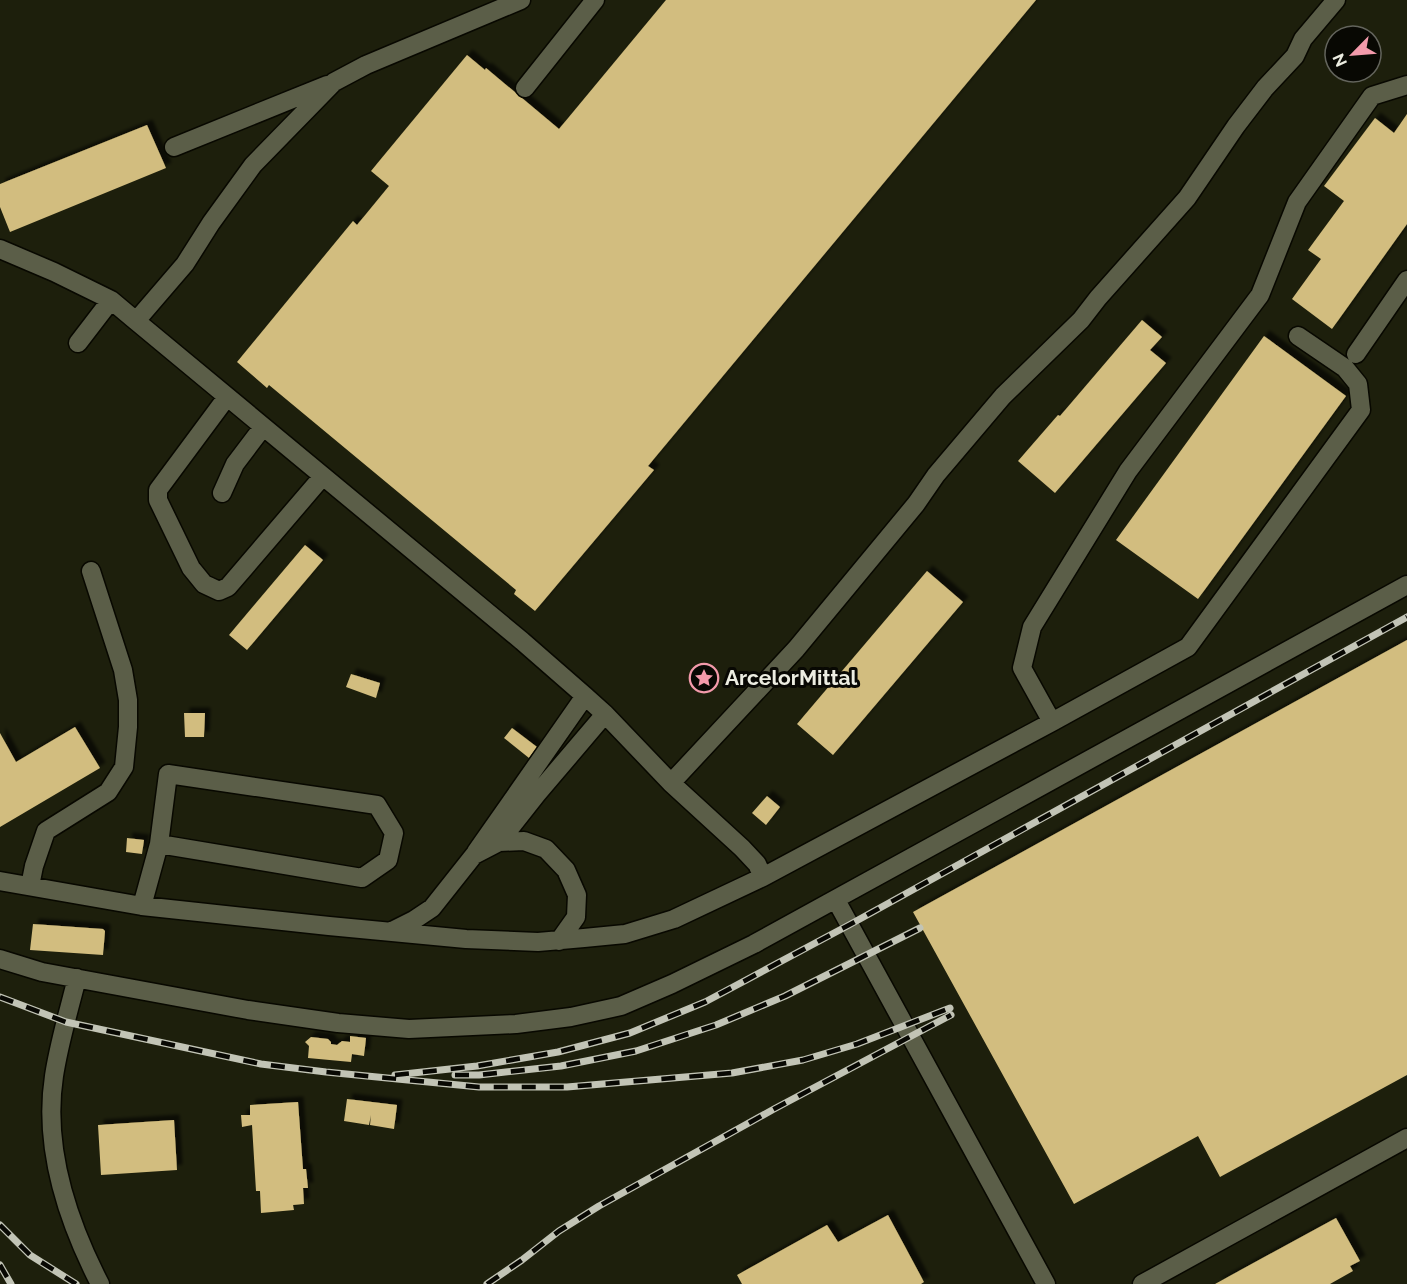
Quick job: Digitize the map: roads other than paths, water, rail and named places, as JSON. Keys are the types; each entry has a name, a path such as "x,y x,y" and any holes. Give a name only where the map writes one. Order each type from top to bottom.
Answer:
{"lane":[{"path":"174,147 334,82 366,65 521,0"},
{"path":"525,88 595,0"},
{"path":"671,783 796,649 916,504 936,475 1004,396 1081,320 1187,198 1236,126 1265,88 1295,56 1303,39 1336,0"},
{"path":"136,321 184,264 253,165 334,82"},
{"path":"1052,722 1022,668 1032,627 1128,471 1260,295 1297,202 1372,96 1407,85"},
{"path":"0,249 111,300 522,641 585,696 671,783 742,848 757,864 763,877"},
{"path":"1356,354 1407,280"},
{"path":"78,344 111,300"},
{"path":"0,881 142,906 391,932 514,941 559,941 625,934 674,919 763,877 1188,647 1361,410 1358,384 1345,368 1298,336"},
{"path":"227,397 158,490 158,500 191,568 204,584 219,591 228,587 323,476"},
{"path":"222,492 235,464 263,427"},
{"path":"30,886 46,831 108,792 124,767 128,709 123,670 91,572"},
{"path":"0,959 42,972 248,1010 338,1023 409,1029 516,1024 571,1017 621,1006 754,944 1407,585"},
{"path":"391,932 432,908 474,855 585,696"},
{"path":"474,855 499,842 605,714"},
{"path":"142,906 159,844 168,774 378,805 394,833 388,860 362,878 159,844"},
{"path":"499,842 524,841 546,849 566,870 576,895 576,917 559,941"},
{"path":"836,900 1046,1284"},
{"path":"76,978 54,1077 51,1132 65,1201 86,1257 100,1284"},
{"path":"1142,1284 1407,1138"}],"railway":[{"path":"395,1075 477,1066 558,1052 630,1033 705,1002 1407,617"},
{"path":"455,1075 479,1075 561,1066 636,1051 716,1025 785,996 920,928"},
{"path":"0,997 66,1022 261,1064 479,1087 567,1087 732,1073 803,1060 857,1044 950,1008"},
{"path":"487,1284 559,1231 599,1206 951,1015"},
{"path":"0,1225 30,1255 76,1284"},
{"path":"0,1265 11,1284"}],"place":[{"name":"ArcelorMittal","path":"704,678"}]}
